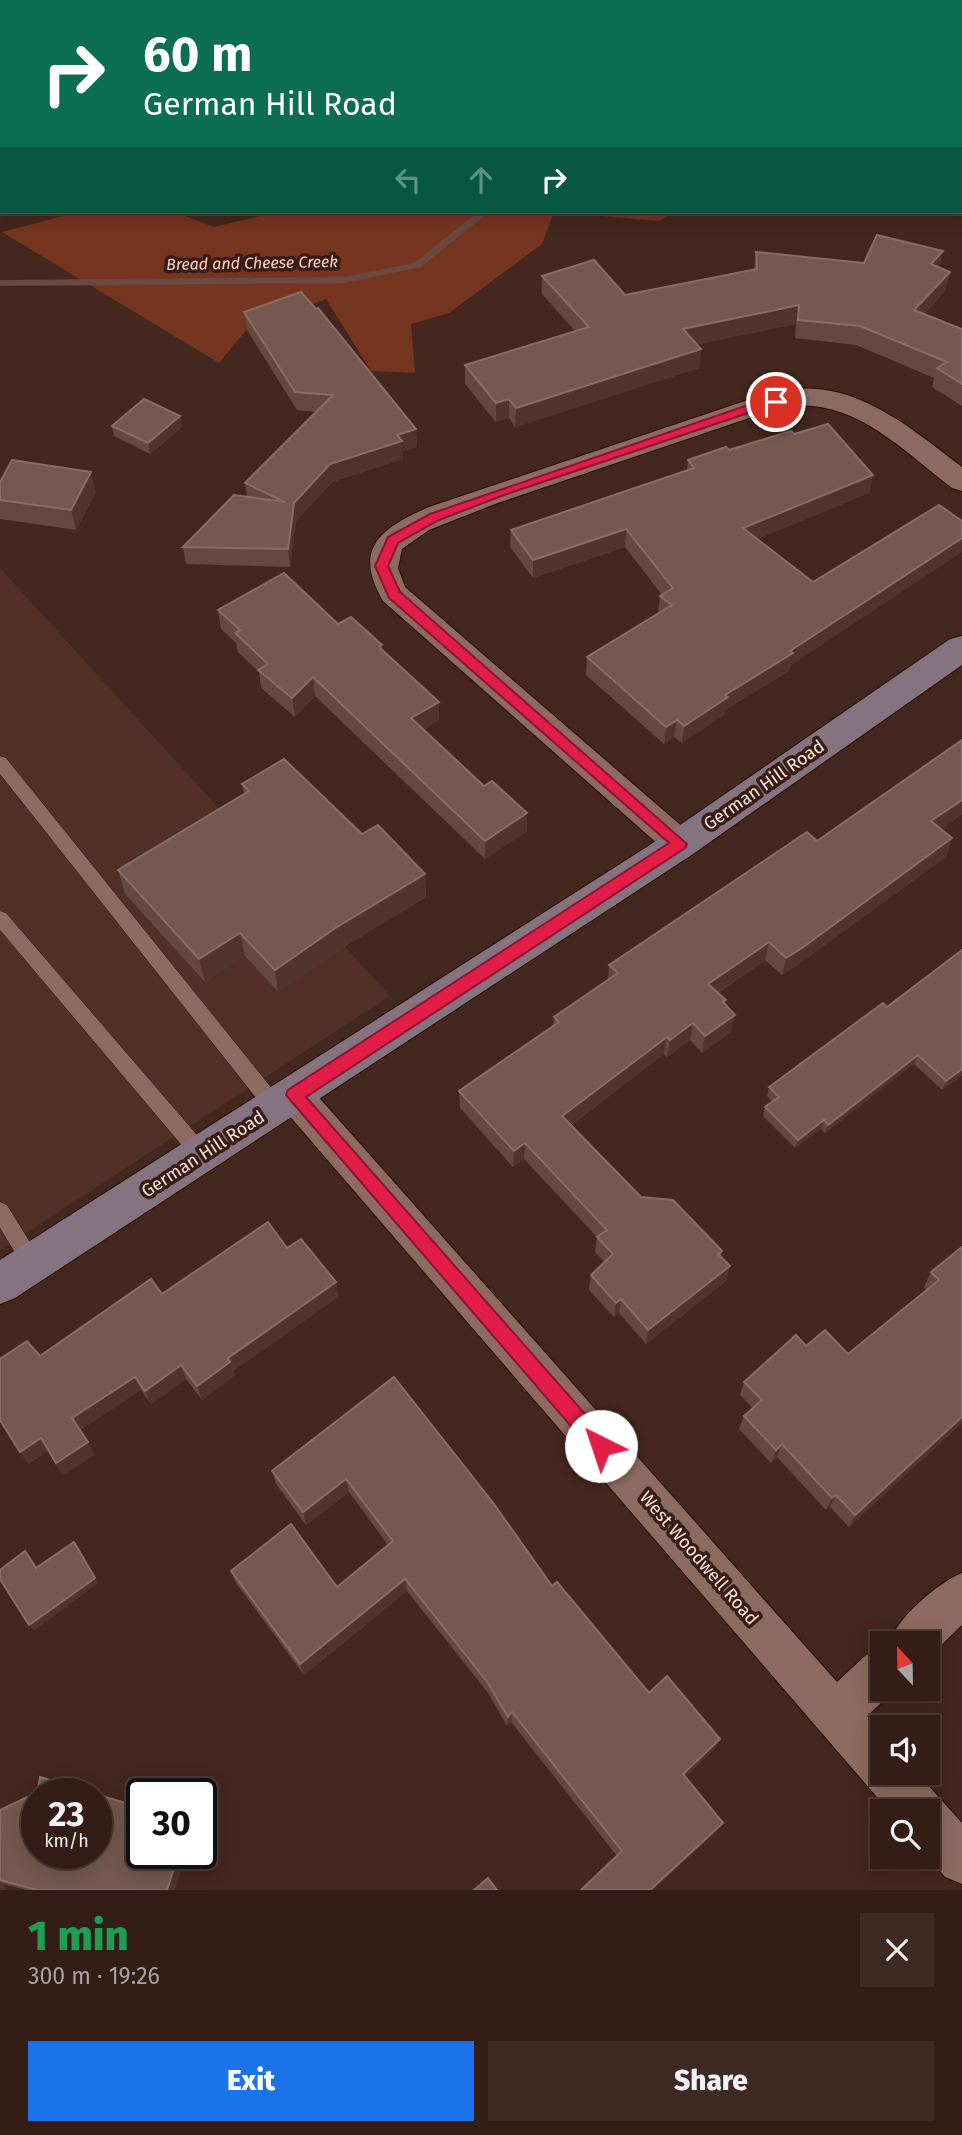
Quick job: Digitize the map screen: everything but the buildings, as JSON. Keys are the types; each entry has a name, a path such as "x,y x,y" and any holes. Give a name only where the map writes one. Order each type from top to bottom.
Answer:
{"street":[{"path":"680,844 394,594 382,566 393,540 435,517 499,492 758,405 816,397 855,406 962,481"},
{"name":"German Hill Road","path":"0,1284 680,844 962,648"},
{"name":"West Woodwell Road","path":"285,1101 870,1754"},
{"path":"924,1631 962,1595"},
{"path":"835,1714 870,1682"},
{"path":"897,1785 909,1799"},
{"path":"940,1834 962,1860"}],"lane":[{"path":"0,761 285,1101"},
{"path":"0,918 202,1155"},
{"path":"0,1211 32,1263"}],"shaded area":[{"path":"70,214 180,214 214,227 269,214 553,214 542,244 449,313 411,324 415,373 371,371 326,299 248,328 219,363 2,232"},
{"path":"579,214 671,214 659,221"},
{"path":"0,568 390,996 0,1250"}],"waterway":[{"name":"Bread and Cheese Creek","path":"0,283 344,280 417,265 481,214"}],"route":[{"path":"601,1446 294,1095 680,844 394,594 382,566 393,540 412,527 435,517 499,492 758,405 776,402"}]}
